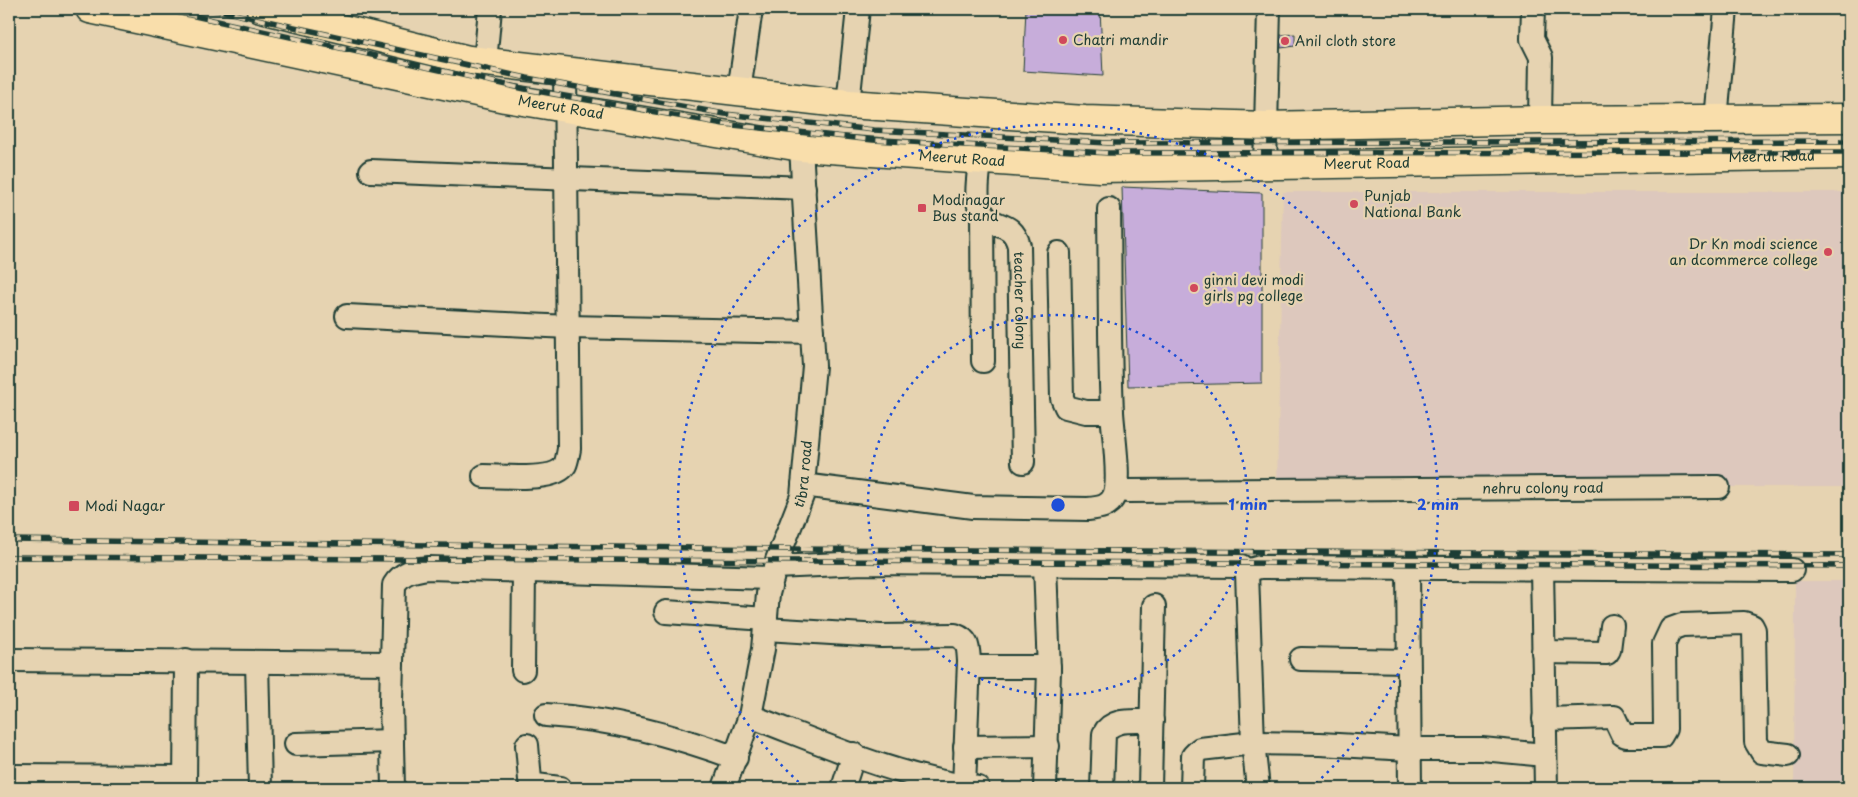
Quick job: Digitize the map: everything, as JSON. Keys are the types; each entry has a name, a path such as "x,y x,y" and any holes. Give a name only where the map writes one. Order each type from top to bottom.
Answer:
{"highway":[{"name":"Meerut Road","path":"90,9 505,98 801,147 1100,168 1849,155"},
{"path":"261,9 469,60 848,104 1085,120 1265,126 1540,120 1849,118"}],"street":[{"path":"485,62 490,9"},
{"path":"739,92 751,9"},
{"path":"848,104 858,9"},
{"path":"1265,166 1269,9"},
{"path":"1533,9 1532,39 1540,57 1540,120"},
{"path":"1716,120 1726,9"},
{"path":"484,476 544,476 558,472 565,464 569,449 565,71"},
{"name":"tibra road","path":"724,788 750,716 768,594 774,572 802,496 814,366 801,147"},
{"path":"980,160 978,196 982,212 983,361"},
{"path":"371,171 804,188"},
{"path":"803,485 973,507 1102,508 1110,503 1115,495 1116,482 1112,412 1110,209"},
{"name":"teacher colony","path":"982,212 986,218 1010,229 1016,235 1019,246 1023,462"},
{"path":"1059,252 1062,398 1066,407 1073,410 1112,412"},
{"path":"347,316 568,327 812,332"},
{"name":"nehru colony road","path":"1127,491 1718,487"},
{"path":"393,788 392,663 394,585 399,577 409,571 428,568 774,572 864,564 1241,566 1246,570 1253,743 1258,788"},
{"path":"1045,565 1049,667 1046,788"},
{"path":"1246,570 1260,567 1792,570"},
{"path":"1408,568 1410,788"},
{"path":"1542,569 1546,788"},
{"path":"523,670 524,570"},
{"path":"1150,788 1154,606"},
{"path":"666,612 881,636 955,636 963,638 968,646 969,667 965,747 971,787 911,775 750,716"},
{"path":"1544,719 1614,717 1622,734 1626,736 1661,736 1665,729 1664,644 1671,630 1682,624 1744,622 1752,626 1754,630 1756,742 1762,752 1788,755"},
{"path":"1543,652 1607,653 1612,626"},
{"path":"1301,659 1408,661"},
{"path":"9,660 392,663"},
{"path":"9,776 60,782 185,783 186,660"},
{"path":"257,662 260,788"},
{"path":"969,667 1049,667"},
{"path":"546,715 586,717 635,726 681,738 736,758"},
{"path":"1102,788 1104,734 1108,727 1116,722 1152,721"},
{"path":"296,744 392,741"},
{"path":"1192,788 1193,756 1200,749 1253,743 1409,749 1482,749 1545,755"},
{"path":"527,745 530,780 536,785 560,788"},
{"path":"965,747 1048,746"},
{"path":"842,788 854,754"}],"shaded area":[{"path":"1283,192 1849,192 1849,487 1277,487"},
{"path":"1795,581 1849,581 1849,788 1794,788"}],"building":[{"name":"Chatri mandir","path":"1026,9 1100,9 1103,76 1023,71"},
{"name":"Anil cloth store","path":"1295,34 1295,46 1281,48 1281,35"},
{"name":"ginni devi modi girls pg college","path":"1122,187 1262,193 1262,383 1128,386"}],"railway":[{"path":"163,9 525,89 724,124 873,140 1108,153 1849,152"},
{"path":"212,9 527,78 725,114 874,130 1108,143 1849,141"},
{"path":"9,540 782,549 1849,555"},
{"path":"9,557 1849,566"}],"place":[{"name":"Chatri mandir","path":"1063,40"},
{"name":"Anil cloth store","path":"1285,41"},
{"name":"Punjab National Bank","path":"1354,204"},
{"name":"Modinagar Bus stand","path":"922,208"},
{"name":"Dr Kn modi science an dcommerce college","path":"1828,252"},
{"name":"ginni devi modi girls pg college","path":"1194,288"},
{"name":"Modi Nagar","path":"74,506"}]}
